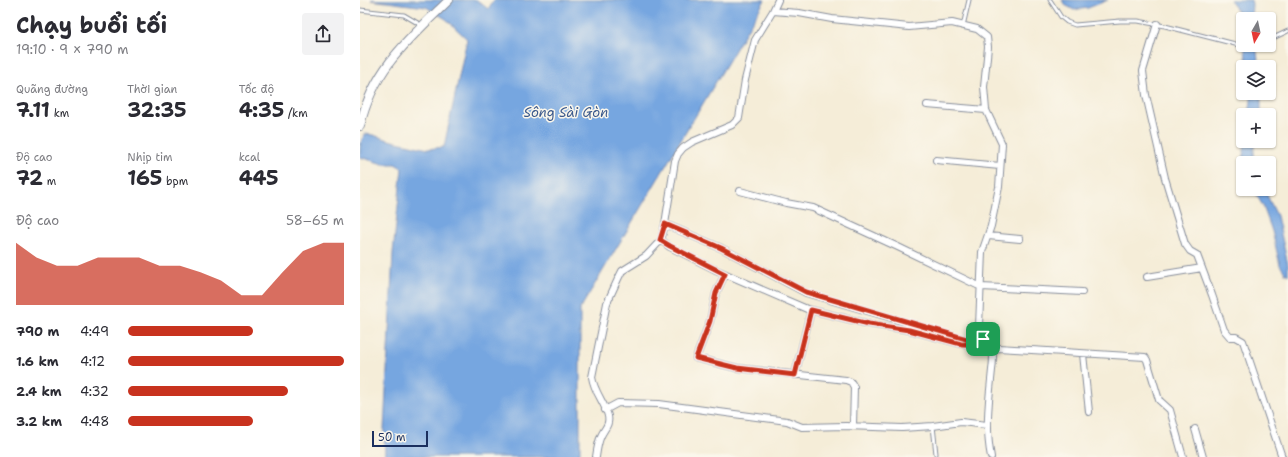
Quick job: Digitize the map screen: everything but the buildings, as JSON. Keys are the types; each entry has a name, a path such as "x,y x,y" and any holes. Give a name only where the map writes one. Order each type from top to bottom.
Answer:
{"street":[{"path":"360,126 363,112 376,83 388,63 424,24 449,0"},
{"path":"596,457 596,450 601,435 608,423 608,416 593,385 592,376 607,303 622,271 646,256 660,240 665,224 675,161 678,154 692,142 732,125 739,118 745,80 755,40 773,12 778,0"},
{"path":"773,12 799,13 832,19 909,27 952,23 976,29 987,37 988,47 984,86 986,110 1002,144 999,187 988,236 982,252 979,326 983,339 993,352 987,425 991,457"},
{"path":"1157,24 1143,72 1146,95 1165,178 1185,244 1190,251 1197,255 1224,330 1230,337 1236,337 1242,341 1282,457"},
{"path":"927,105 986,110"},
{"path":"936,160 1000,166"},
{"path":"740,191 786,203 813,208 898,247 981,288 1082,292"},
{"path":"665,224 721,248 806,292 970,340 983,339"},
{"path":"988,236 1020,239"},
{"path":"660,240 725,274 811,310 869,324 909,330 961,344 988,345"},
{"path":"1147,277 1202,268"},
{"path":"725,274 716,293 710,321 696,358 737,368 846,380 851,382 854,387 853,426"},
{"path":"795,375 811,310"},
{"path":"993,352 998,348 1145,357 1159,400 1170,410 1183,457"},
{"path":"1083,354 1090,412"},
{"path":"605,410 618,403 659,404 787,421 802,427 853,426 902,428 933,426 960,422 987,425"},
{"path":"1196,429 1204,457"}],"lane":[{"path":"963,26 969,0"},
{"path":"1050,0 1061,17 1075,25 1138,21 1157,24 1236,44"},
{"path":"360,10 404,15 424,24"},
{"path":"1276,37 1288,31"},
{"path":"933,426 936,454"}],"water":[{"name":"Sông Sài Gòn","path":"371,0 477,0 488,9 494,0 765,0 580,309 580,457 385,457 384,430 393,253 402,168 395,164 383,164 360,157 361,145 365,134 428,149 444,147 467,39 446,19 426,7"},
{"path":"1062,0 1108,0 1088,8 1074,10 1065,5"},
{"path":"1230,0 1251,0 1251,12 1238,12"},
{"path":"1245,52 1257,52 1258,60 1247,60"},
{"path":"1261,100 1261,108 1250,108 1251,101"},
{"path":"1244,148 1254,148 1254,156 1244,156"},
{"path":"1257,196 1267,196 1277,216 1288,265 1288,275 1280,265 1272,231 1263,206"}],"route":[{"path":"665,224 721,248 806,292 970,340 983,339 988,345 961,344 909,330 869,324 811,310 795,375 737,368 696,358 710,321 716,293 725,274 660,240 665,224"}]}
